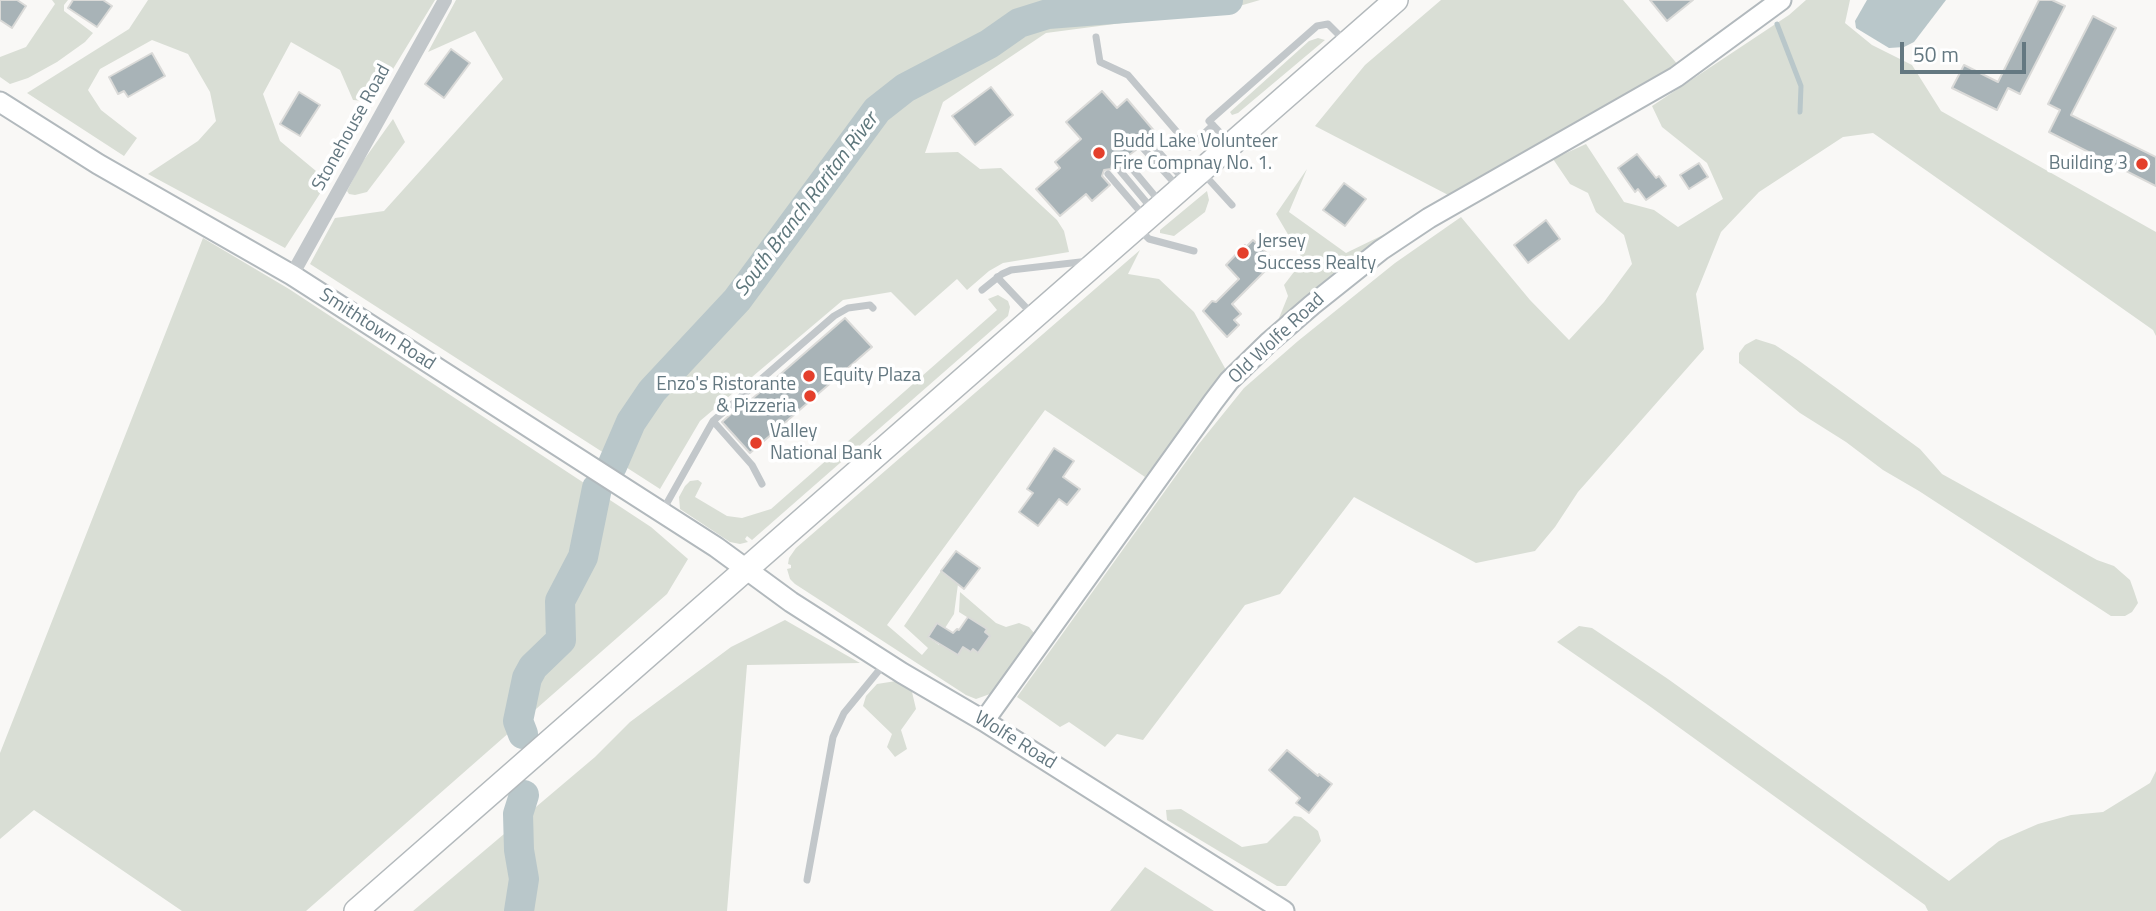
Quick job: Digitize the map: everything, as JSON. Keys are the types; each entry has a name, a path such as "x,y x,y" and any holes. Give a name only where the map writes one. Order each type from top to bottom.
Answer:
{"main road":[{"path":"356,911 1396,0"}],"street":[{"name":"Stonehouse Road","path":"292,275 445,0"},
{"name":"Old Wolfe Road","path":"984,721 1183,442 1229,381 1268,343 1381,250 1429,218 1676,77 1781,0"},
{"name":"Smithtown Road","path":"0,102 98,164 292,275 746,569"},
{"name":"Wolfe Road","path":"746,569 791,602 885,662 984,721 1284,911"}],"lane":[{"path":"1231,145 1209,121 1317,26 1328,24 1347,43"},
{"path":"1096,37 1100,62 1128,75 1190,147 1213,125"},
{"path":"1148,140 1167,201 1149,239 1194,251"},
{"path":"1141,146 1167,201"},
{"path":"1124,159 1167,201"},
{"path":"1117,167 1167,201"},
{"path":"1108,174 1167,201 1232,205"},
{"path":"982,290 997,277 1011,270 1100,260"},
{"path":"997,277 1034,317"},
{"path":"662,513 713,421 834,316 848,308 870,305 873,307"},
{"path":"713,421 752,465 762,484"},
{"path":"807,880 835,730 844,713 885,662"}],"shaded area":[{"path":"52,0 68,0 64,11 93,33 57,62 28,78 10,84 0,77 0,57 26,47 55,4"},
{"path":"148,0 435,0 373,102 353,100 340,70 291,42 263,94 280,141 328,181 285,248 148,174 198,141 216,121 210,92 188,54 152,40 100,69 88,90 101,110 137,138 124,156 27,93 129,29"},
{"path":"456,0 1260,0 1229,9 1046,33 943,102 925,153 958,152 980,169 1001,168 1057,220 1064,231 1069,252 1003,263 967,290 957,279 915,316 891,292 843,300 700,421 660,489 310,264 335,218 384,211 503,79 475,31 428,52"},
{"path":"1441,0 1623,0 1679,66 1454,198 1315,126 1365,65"},
{"path":"1806,0 1850,0 1845,23 1872,45 1912,65 1941,111 2156,232 2156,336 2153,330 1873,133 1843,137 1759,192 1721,232 1696,294 1704,349 1578,492 1535,551 1476,563 1354,497 1280,594 1245,605 1143,740 1117,734 1105,747 1069,722 1060,727 1017,697 1198,445 1244,388 1395,263 1461,217 1530,300 1569,340 1604,302 1632,264 1624,235 1596,212 1588,193 1570,184 1553,159 1586,144 1624,202 1654,210 1678,227 1723,199 1707,163 1662,127 1652,106 1789,15"},
{"path":"1867,0 1946,0 1914,42 1904,47 1889,48 1856,28 1855,21"},
{"path":"1318,38 1325,40 1238,113 1232,115 1230,112 1309,41"},
{"path":"393,119 405,142 367,192 349,194 347,191 361,164"},
{"path":"1307,169 1289,212 1346,253 1385,234 1277,323 1288,296 1284,285 1303,260 1276,214"},
{"path":"1207,191 1209,200 1205,212 1174,236 1160,233 1160,230"},
{"path":"203,238 289,289 651,527 688,559 667,594 306,911 182,911 34,810 0,839 0,753"},
{"path":"1140,250 1128,274 1159,279 1194,312 1226,370 1145,477 1045,410 887,625 922,655 928,648 904,626 941,571 958,584 954,614 945,628 937,623 928,637 939,645 941,643 958,655 963,647 978,653 986,629 959,612 960,592 996,623 1006,627 1019,623 1029,627 1034,633 990,694 976,699 966,695 790,579 787,569 791,568 788,564 789,558 796,548"},
{"path":"998,295 1008,301 1008,316 752,540 747,536 745,539 748,542 730,542 680,509 679,497 685,486 690,481 698,480 702,483 695,497 727,516 742,518 771,509 997,310 988,299"},
{"path":"1756,339 1775,345 1798,360 1920,449 1942,474 2097,560 2114,566 2130,580 2138,603 2132,612 2125,616 2111,616 1883,470 1846,442 1800,413 1739,363 1739,353 1745,345"},
{"path":"785,620 860,663 747,665 727,911 413,911 595,757 630,722 731,647"},
{"path":"1579,626 1592,628 1668,679 1949,881 1999,841 2038,824 2071,815 2103,812 2150,783 2156,771 2156,911 1928,911 1925,905 1557,642"},
{"path":"896,681 912,692 916,709 901,730 907,749 895,757 887,747 892,734 863,706 866,696 877,684"},
{"path":"1181,809 1242,847 1267,843 1294,816 1301,817 1318,831 1321,841 1286,886 1277,886 1167,820 1166,810"},
{"path":"1145,867 1214,911 1110,911"}],"building":[{"path":"0,0 17,0 26,6 12,28 0,20"},
{"path":"73,0 103,0 112,6 97,27 68,8"},
{"path":"1650,0 1693,0 1667,21"},
{"path":"2039,0 2052,0 2065,6 2020,94 2008,88 1997,110 1952,88 1964,65 1998,82"},
{"path":"2093,16 2116,28 2071,115 2156,157 2156,186 2049,132 2060,110 2048,104"},
{"path":"451,49 470,63 444,98 425,84"},
{"path":"152,53 165,76 128,97 124,91 118,94 109,77"},
{"path":"991,87 1013,115 975,145 952,116"},
{"name":"Budd Lake Volunteer Fire Compnay No. 1.","path":"1102,91 1117,108 1127,99 1156,133 1153,136 1144,135 1142,140 1135,144 1136,150 1129,155 1121,154 1111,169 1104,170 1102,176 1110,185 1092,201 1086,194 1060,216 1036,189 1060,168 1055,162 1081,139 1066,122"},
{"path":"299,92 320,105 300,136 280,124"},
{"path":"1637,154 1666,186 1646,200 1638,189 1635,192 1618,168"},
{"path":"1699,163 1708,177 1689,189 1680,175"},
{"path":"1344,183 1366,199 1345,226 1323,210"},
{"path":"1546,220 1560,239 1528,263 1514,245"},
{"path":"1253,240 1275,261 1232,304 1241,314 1234,320 1239,325 1227,337 1203,311 1239,279 1226,265"},
{"name":"Equity Plaza","path":"845,318 872,347 750,453 722,422"},
{"path":"1054,448 1074,461 1063,477 1080,489 1067,505 1059,499 1038,526 1019,512 1033,493 1027,489"},
{"path":"956,551 980,568 964,589 941,571"},
{"path":"968,617 987,629 985,632 990,636 978,653 963,647 958,655 928,637 937,623 953,633 959,630"},
{"path":"1287,750 1332,784 1309,813 1296,803 1300,798 1269,770"}],"waterway":[{"name":"South Branch Raritan River","path":"612,466 631,422 652,391 737,300 877,110 905,88 989,44 1019,23 1048,14 1228,0"},
{"path":"1777,24 1801,86 1800,112"},
{"name":"South Branch Raritan River","path":"523,734 518,721 527,678 533,667 561,640 560,601 583,557 597,488"},
{"name":"South Branch Raritan River","path":"519,911 524,879 519,850 518,814 524,795"}],"place":[{"name":"Budd Lake Volunteer Fire Compnay No. 1.","path":"1099,153"},
{"name":"Building 3","path":"2142,164"},
{"name":"Jersey Success Realty","path":"1243,253"},
{"name":"Equity Plaza","path":"809,376"},
{"name":"Enzo's Ristorante & Pizzeria","path":"810,396"},
{"name":"Valley National Bank","path":"756,443"}]}
